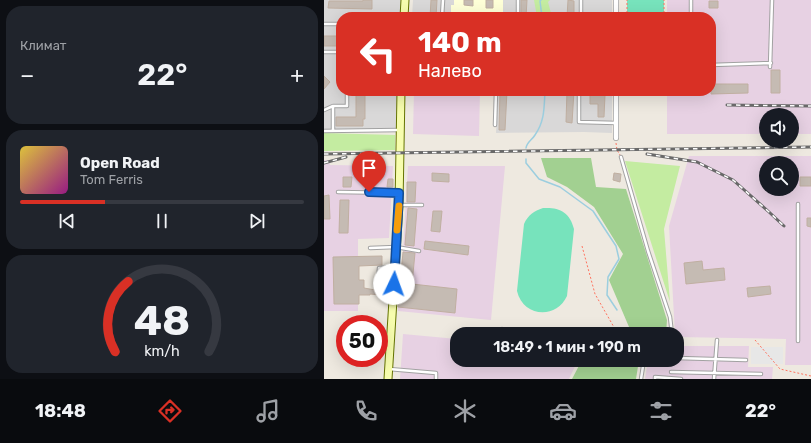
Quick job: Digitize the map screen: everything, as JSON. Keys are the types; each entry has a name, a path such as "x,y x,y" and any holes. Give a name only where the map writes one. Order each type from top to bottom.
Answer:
{"main road":[{"path":"404,12 405,0"},
{"path":"388,379 399,204 401,96"}],"street":[{"path":"616,0 616,12"},
{"path":"616,96 616,138"}],"lane":[{"path":"442,12 443,0"},
{"path":"518,0 518,12"},
{"path":"581,0 581,12"},
{"path":"690,0 691,12"},
{"path":"716,65 771,65 772,0"},
{"path":"324,24 336,24"},
{"path":"324,52 336,52"},
{"path":"324,110 333,106 347,106 347,96"},
{"path":"495,125 496,96"},
{"path":"579,96 578,122 616,123"},
{"path":"333,106 333,131"},
{"path":"324,131 400,130"},
{"path":"621,157 648,251 670,316 671,327"},
{"path":"338,192 399,193"},
{"path":"399,204 422,205"},
{"path":"798,204 798,341"},
{"path":"370,248 396,247 419,251"},
{"path":"394,267 378,268 378,283 394,284"},
{"path":"714,379 717,340"},
{"path":"684,358 746,360"},
{"path":"641,379 643,367"},
{"path":"389,369 436,373 436,379"},
{"path":"671,372 761,374"},
{"path":"655,379 681,379"}],"path":[{"path":"627,0 627,12"},
{"path":"664,0 664,12"},
{"path":"616,138 617,150 621,157"},
{"path":"582,246 595,294 614,327"},
{"path":"755,340 780,369 811,376"}],"shaded area":[{"path":"324,0 401,0 400,12 336,12 336,96 397,96 396,130 324,129"},
{"path":"413,0 612,0 612,12 412,12"},
{"path":"454,0 503,0 503,12 451,12 451,5 454,5"},
{"path":"667,0 811,0 811,134 799,134 799,108 759,108 759,134 667,134 667,96 716,96 716,12 667,12"},
{"path":"414,96 480,96 479,136 413,134"},
{"path":"498,96 612,96 612,133 496,133"},
{"path":"689,156 759,156 759,196 799,196 799,156 811,156 811,365 785,365 786,339 684,337 684,327 675,327 669,226"},
{"path":"324,160 329,160 330,165 393,166 389,238 358,239 358,311 324,311"},
{"path":"408,166 505,166 491,320 398,311"},
{"path":"403,334 450,338 450,367 575,367 569,379 400,379"},
{"path":"684,346 749,346 748,367 773,367 772,379 645,379 647,367 684,367"},
{"path":"751,347 783,347 783,364 751,364"}],"green space":[{"path":"534,0 550,0 548,2 551,12 536,12"},
{"path":"627,0 664,0 664,12 627,12"},
{"path":"324,133 395,135 395,150 324,151"},
{"path":"541,158 591,158 596,187 626,189 667,320 666,327 629,327 609,280 623,254 594,207 567,187 547,177"},
{"path":"625,161 680,166 664,229 670,302"},
{"path":"543,208 554,208 563,212 570,218 574,229 567,296 562,304 548,312 540,312 526,306 520,300 517,291 524,224 527,218 537,210"},
{"path":"578,367 638,367 636,379 572,379"}],"building":[{"path":"372,0 372,9 328,8 329,1"},
{"path":"431,0 437,0 436,12 430,12"},
{"path":"464,0 473,0 473,6 464,5"},
{"path":"486,0 493,0 493,8 486,8"},
{"path":"521,0 527,0 526,12 521,12"},
{"path":"568,0 574,1 574,12 567,12"},
{"path":"709,1 718,1 718,8 709,8"},
{"path":"324,36 336,36 336,46 324,46"},
{"path":"771,70 780,70 780,93 771,93"},
{"path":"324,76 330,82 324,89"},
{"path":"716,84 748,84 748,93 716,94"},
{"path":"356,96 365,96 365,119 363,119 363,126 336,126 336,117 356,117"},
{"path":"500,96 507,96 505,130 499,130"},
{"path":"567,96 574,96 572,123 566,122"},
{"path":"590,96 605,96 604,117 598,117 598,104 590,104"},
{"path":"432,173 449,174 449,182 432,181"},
{"path":"614,173 621,174 620,182 613,180"},
{"path":"343,177 352,177 351,187 343,187"},
{"path":"800,177 811,177 811,186 800,186"},
{"path":"388,179 393,179 393,187 387,187"},
{"path":"407,182 416,182 415,202 407,202"},
{"path":"329,195 330,219 324,219 324,196"},
{"path":"340,200 349,200 348,233 339,233"},
{"path":"408,208 417,209 414,246 405,245"},
{"path":"433,211 442,211 440,232 431,231"},
{"path":"807,218 811,218 811,227 807,226"},
{"path":"425,241 469,246 468,255 424,249"},
{"path":"403,252 415,253 412,284 457,289 455,313 398,307"},
{"path":"382,256 382,265 359,266 359,280 364,280 364,288 381,291 380,295 359,295 359,304 334,304 333,257"},
{"path":"702,261 703,270 724,268 725,280 686,284 684,263"},
{"path":"770,286 771,294 748,297 747,288"}],"waterway":[{"path":"541,0 541,12"},
{"path":"526,148 527,144 535,135 541,124 545,96"},
{"path":"526,159 526,163 539,179 560,187 593,211 616,246 619,259 608,277 607,295 617,310"}],"railway":[{"path":"727,105 811,106"},
{"path":"324,154 811,147"},
{"path":"647,154 697,162 733,180 784,226"},
{"path":"324,163 346,157"}],"slow traffic":[{"path":"397,230 399,206"}],"route":[{"path":"369,192 399,193 394,284"}]}
